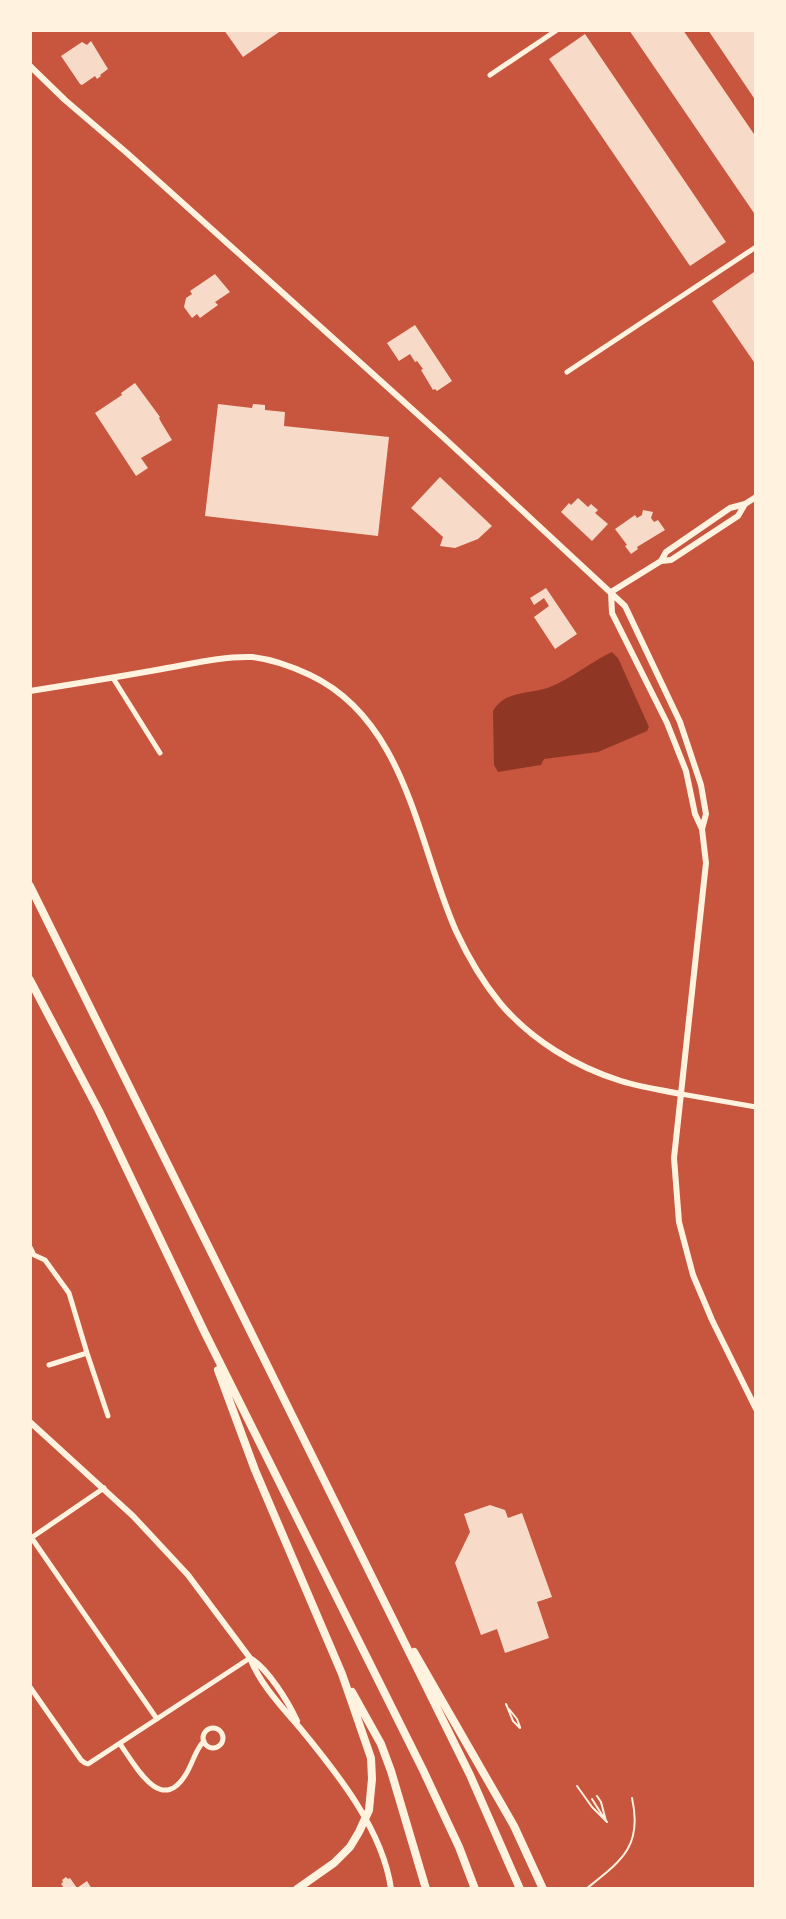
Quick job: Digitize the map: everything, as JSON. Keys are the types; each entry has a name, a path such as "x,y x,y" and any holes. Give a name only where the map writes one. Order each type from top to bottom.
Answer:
{"highway":[{"path":"30,886 382,1596 476,1789 520,1889"},
{"path":"30,980 99,1111 204,1331 423,1770 475,1889"},
{"path":"204,1331 255,1470 342,1674 371,1758 369,1810 359,1832 350,1847 334,1863 297,1889"},
{"path":"382,1596 514,1826 543,1889"},
{"path":"342,1674 381,1744 426,1889"}],"main road":[{"path":"30,66 443,437 625,606 680,722 701,785 706,814 702,829"},
{"path":"611,592 661,561 671,560 738,516 745,504 756,497"},
{"path":"611,592 612,613 667,723 686,771 695,814 702,829 706,863 674,1158 679,1222 693,1275 756,1409"},
{"path":"30,691 217,659 253,657 294,668 323,681 354,705 378,733 397,769 455,930 475,971 502,1005 535,1036 578,1065 622,1082 681,1094"},
{"path":"30,1422 133,1516 188,1575 250,1658 258,1662 291,1708 299,1727 345,1786 367,1822 391,1889"}],"street":[{"path":"490,75 557,30"},
{"path":"567,372 756,247"},
{"path":"113,678 160,753"},
{"path":"681,1094 756,1107"},
{"path":"30,1247 32,1256 45,1260 69,1293 108,1416"},
{"path":"49,1365 87,1353"},
{"path":"104,1488 30,1538 157,1719"},
{"path":"30,1687 85,1763 91,1763 250,1658"},
{"path":"120,1744 144,1777 164,1791 177,1786 204,1741"}],"lane":[{"path":"506,1704 513,1721 520,1728"},
{"path":"577,1786 607,1822"},
{"path":"597,1796 607,1822"},
{"path":"586,1889 618,1864 631,1843 636,1827 632,1798"},
{"path":"592,1799 607,1822"}],"shaded area":[{"path":"612,652 618,658 649,727 647,731 598,752 544,759 541,765 498,772 494,765 493,711 498,705 516,695 552,686"}],"building":[{"path":"224,30 282,30 243,57"},
{"path":"629,30 683,30 756,137 756,216"},
{"path":"708,30 756,30 756,101"},
{"path":"585,34 726,242 690,266 549,59"},
{"path":"91,41 108,69 97,79 95,76 82,85 61,56 82,42 87,45"},
{"path":"754,272 756,275 756,365 712,301"},
{"path":"215,274 230,292 200,318 197,314 192,318 184,307 186,298 192,294 190,291"},
{"path":"415,325 452,381 437,391 433,390 423,369 410,354 399,361 387,343"},
{"path":"135,383 160,417 172,440 141,458 148,468 136,476 95,413"},
{"path":"218,404 252,408 253,404 265,405 265,410 285,412 284,426 389,437 378,536 205,516"},
{"path":"440,477 492,526 478,539 455,548 440,546 443,537 411,508"},
{"path":"578,498 588,507 591,504 598,510 595,513 608,524 592,541 561,512"},
{"path":"643,510 653,512 651,518 654,522 658,520 665,530 631,554 615,529 635,515 637,518 642,515"},
{"path":"546,588 577,634 555,649 534,617 549,606 544,598 534,605 530,598"},
{"path":"490,1505 505,1510 508,1518 522,1513 552,1597 537,1602 549,1638 505,1653 497,1629 481,1635 455,1563 470,1532 464,1514"},
{"path":"66,1877 77,1888 87,1881 92,1889 65,1889 61,1884"}]}
